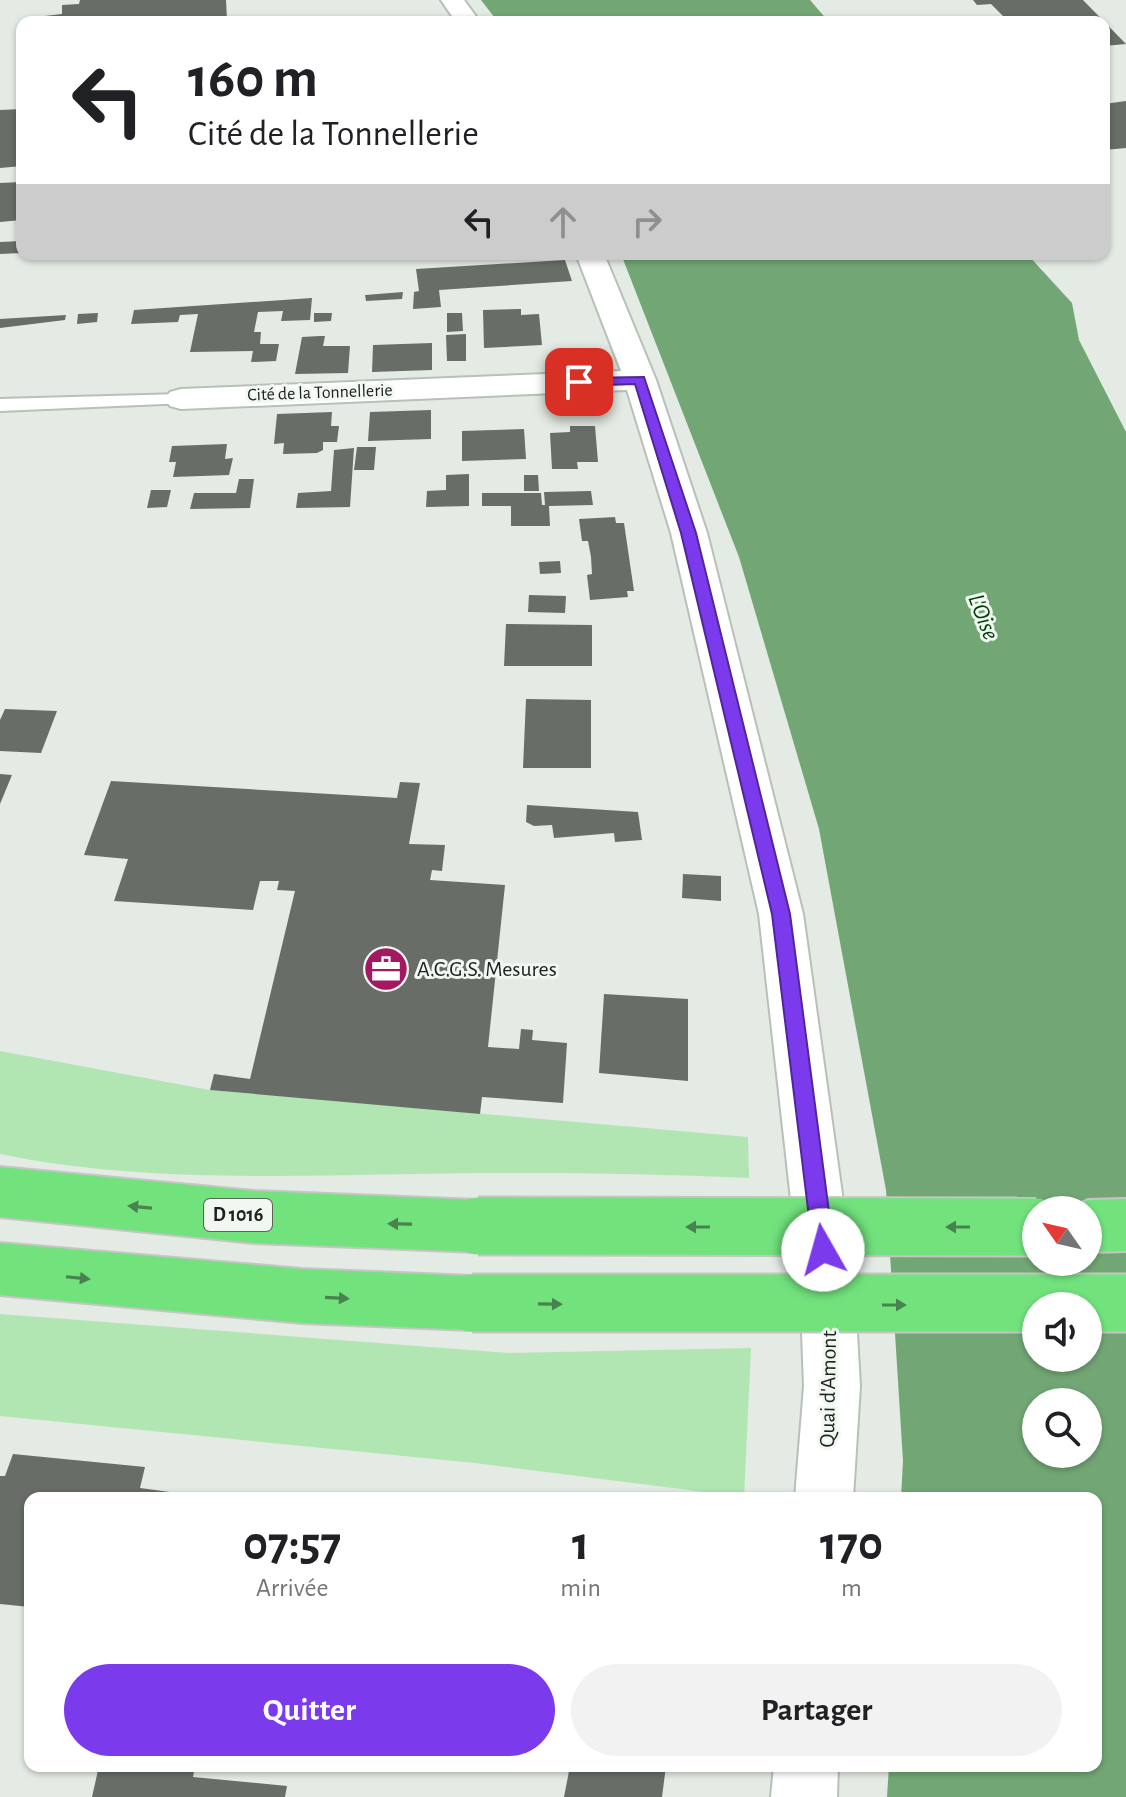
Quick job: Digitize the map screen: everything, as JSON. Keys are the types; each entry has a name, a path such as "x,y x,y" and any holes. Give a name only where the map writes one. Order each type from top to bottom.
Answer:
{"highway":[{"name":"D 1016","path":"0,1192 240,1216 478,1226 1022,1227"},
{"path":"1102,1226 1126,1225"},
{"path":"0,1269 302,1296 472,1303 1126,1303"}],"street":[{"name":"Quai d'Amont","path":"592,260 640,380 689,533 781,914 827,1280 832,1386 824,1492"},
{"name":"Cité de la Tonnellerie","path":"181,399 640,380"},
{"path":"804,1797 806,1772"}],"lane":[{"name":"Cité de la Tonnellerie","path":"0,405 181,399"}],"shaded area":[{"path":"0,1051 210,1090 748,1137 749,1178 541,1173 208,1175 52,1163 0,1154"},
{"path":"0,1314 509,1353 751,1348 744,1492 704,1492 475,1463 0,1416"}],"water":[{"path":"481,0 810,0 824,16 493,16"},
{"name":"L'Oise","path":"623,260 1033,260 1072,303 1079,340 1126,432 1126,1797 887,1797 889,1772 1102,1772 1102,1492 901,1492 903,1461 886,1190 819,829 739,557"}],"building":[{"path":"80,0 226,0 227,16 45,16 62,14 62,5 79,4"},
{"path":"973,0 1083,0 1099,16 1003,16 991,4 977,5"},
{"path":"1110,28 1126,44 1110,45"},
{"path":"1126,101 1126,148 1110,149 1110,103"},
{"path":"16,109 16,167 0,168 0,110"},
{"path":"16,182 16,221 0,222 0,183"},
{"path":"16,241 16,253 0,254 0,242"},
{"path":"565,260 572,281 439,290 441,307 413,309 414,292 419,291 416,269"},
{"path":"403,292 402,299 366,301 365,295"},
{"path":"312,298 310,320 281,321 283,311 258,312 254,332 261,332 260,344 279,344 276,361 251,362 253,351 190,352 198,314 180,315 178,322 131,324 134,310"},
{"path":"521,309 521,315 539,314 542,345 484,348 483,310"},
{"path":"98,313 97,322 77,324 78,314"},
{"path":"314,313 332,313 331,321 314,322"},
{"path":"447,313 462,313 463,331 447,332"},
{"path":"66,315 65,320 0,328 0,319"},
{"path":"466,334 466,361 447,361 446,335"},
{"path":"325,336 323,346 350,346 348,373 295,374 302,337"},
{"path":"432,343 432,370 372,372 373,345"},
{"path":"431,410 431,439 368,441 370,412"},
{"path":"332,412 331,426 339,426 337,442 323,442 323,450 283,454 284,443 274,444 277,414"},
{"path":"570,426 595,426 598,462 577,462 578,469 552,469 550,433 570,432"},
{"path":"524,429 526,459 462,461 462,431"},
{"path":"227,444 225,459 233,458 229,475 173,477 176,462 169,462 172,446"},
{"path":"357,447 376,447 374,470 354,470"},
{"path":"354,448 350,507 296,508 298,493 331,491 334,450"},
{"path":"469,474 469,506 426,507 427,491 446,490 446,475"},
{"path":"524,475 538,475 539,491 524,491"},
{"path":"239,479 254,479 250,508 190,509 194,493 236,493"},
{"path":"151,490 171,490 167,507 147,508"},
{"path":"591,491 593,505 549,506 550,526 511,526 511,506 482,506 482,493 541,493 542,505 545,505 544,492"},
{"path":"615,517 616,523 624,523 634,591 627,591 628,597 590,600 587,575 592,574 591,557 588,541 582,541 579,519"},
{"path":"560,561 561,573 540,574 539,562"},
{"path":"529,595 566,596 565,613 528,612"},
{"path":"506,624 592,625 592,666 504,666"},
{"path":"526,699 591,700 591,768 523,768"},
{"path":"5,709 57,711 41,753 0,751 0,720"},
{"path":"0,774 12,775 0,804"},
{"path":"111,781 397,798 400,782 420,783 409,844 445,845 442,871 432,870 430,880 505,885 488,1047 519,1049 521,1029 533,1030 532,1040 567,1043 563,1103 482,1097 480,1114 210,1090 214,1074 250,1079 295,891 277,890 279,881 260,881 253,910 114,901 128,859 84,855"},
{"path":"527,805 638,812 642,840 615,842 614,833 554,838 552,825 534,826 526,822"},
{"path":"683,874 721,876 721,901 682,898"},
{"path":"604,994 688,999 688,1081 599,1073"},
{"path":"13,1454 145,1467 140,1488 170,1492 24,1492 24,1606 0,1604 0,1476 5,1476"},
{"path":"98,1772 194,1772 193,1777 287,1786 285,1797 92,1797"},
{"path":"569,1772 665,1772 662,1797 564,1797"}],"place":[{"name":"A.C.G.S. Mesures","path":"386,969"}],"route":[{"path":"579,382 640,380 689,533 781,914 823,1250"}]}
